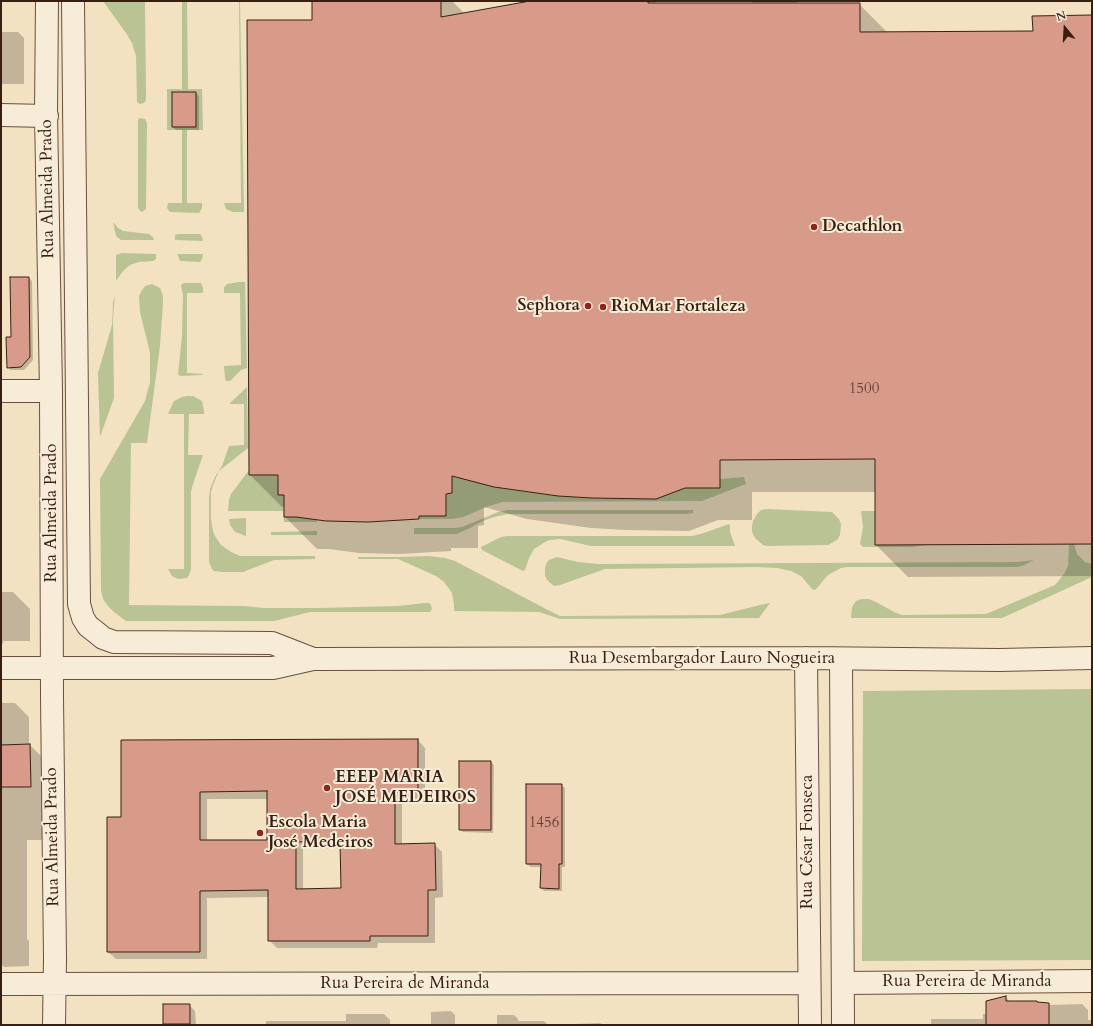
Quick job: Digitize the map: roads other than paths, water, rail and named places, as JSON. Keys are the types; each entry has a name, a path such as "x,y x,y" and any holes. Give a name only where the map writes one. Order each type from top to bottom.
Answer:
{"street":[{"name":"Rua Almeida Prado","path":"47,1 46,116 51,391 54,1025"},
{"name":"Rua Almeida Prado","path":"72,1 79,604 83,618"},
{"path":"1,115 46,116"},
{"path":"1,391 51,391"},
{"name":"Rua Desembargador Lauro Nogueira","path":"83,618 88,626 97,634 114,642 272,643 313,659"},
{"name":"Rua Desembargador Lauro Nogueira","path":"1,668 273,668 313,659 806,658 999,660 1092,658"},
{"name":"Rua César Fonseca","path":"806,658 810,1025"},
{"name":"Rua César Fonseca","path":"841,659 843,1025"},
{"name":"Rua Pereira de Miranda","path":"843,983 1092,981"},
{"name":"Rua Pereira de Miranda","path":"1,984 809,984"}],"place":[{"name":"Decathlon","path":"814,227"},
{"name":"Sephora","path":"588,306"},
{"name":"RioMar Fortaleza","path":"603,307"},
{"name":"EEEP MARIA JOSÉ MEDEIROS","path":"327,788"},
{"name":"Escola Maria José Medeiros","path":"260,833"}]}
